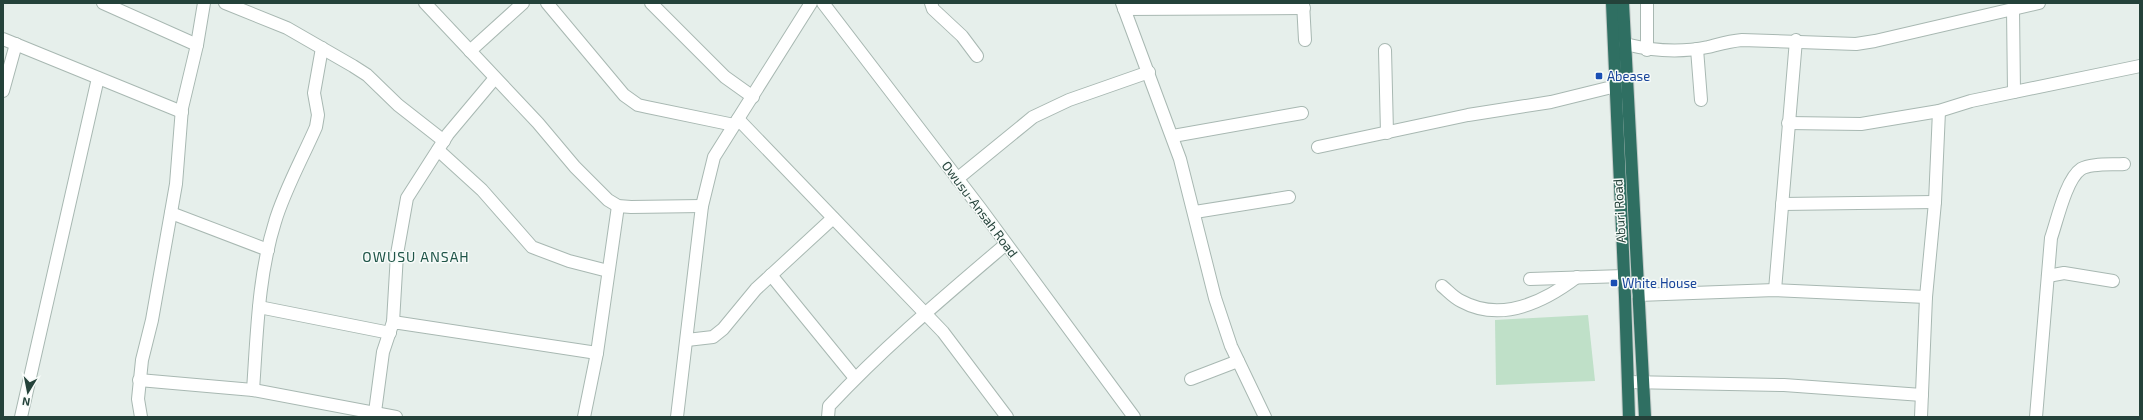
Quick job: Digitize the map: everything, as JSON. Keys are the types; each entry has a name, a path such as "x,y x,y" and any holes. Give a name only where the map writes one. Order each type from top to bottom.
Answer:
{"highway":[{"name":"Aburi Road","path":"1612,3 1624,276 1628,417"},
{"name":"Aburi Road","path":"1623,3 1645,417"}],"street":[{"path":"103,3 197,45"},
{"path":"141,417 138,399 140,380 176,184 182,112 197,45 204,3"},
{"path":"225,3 264,18 322,48 367,75 441,145 532,247 569,261 608,271"},
{"path":"424,3 538,123 575,167 608,200 618,206 631,208 702,206"},
{"path":"470,51 523,3"},
{"path":"547,3 624,95 632,101 647,107 736,122 925,312 943,332 1007,417"},
{"path":"651,3 725,77 753,97"},
{"path":"677,417 702,206 714,157 811,3"},
{"name":"Owusu-Ansah Road","path":"823,3 1006,244 1134,417"},
{"path":"931,3 933,9 962,36 977,56"},
{"path":"1647,3 1647,50"},
{"path":"1625,44 1647,50 1668,51 1697,49 1726,41 1796,40 1856,44 1875,41 2039,3"},
{"path":"1265,417 1238,361 1215,298 1195,212 1173,136 1123,6 1304,6 1305,40"},
{"path":"2013,9 2014,92"},
{"path":"3,39 182,112"},
{"path":"1775,290 1796,40"},
{"path":"3,91 16,44"},
{"path":"252,390 259,307 268,250 275,220 316,127 318,115 314,93 322,48"},
{"path":"1697,49 1701,100"},
{"path":"1385,50 1387,133"},
{"path":"1788,123 1861,124 1939,111 1971,101 2140,66"},
{"path":"957,179 1033,117 1069,100 1149,72"},
{"path":"21,417 98,78"},
{"path":"375,412 383,352 392,327 397,254 404,206 441,145 495,78"},
{"path":"1318,148 1468,115 1551,102 1616,86"},
{"path":"1921,417 1926,296 1935,202 1939,111"},
{"path":"1173,136 1302,113"},
{"path":"2036,417 2051,238 2068,187 2075,175 2081,169 2087,167 2124,164"},
{"path":"1195,212 1289,197"},
{"path":"1782,204 1935,202"},
{"path":"584,417 597,353 618,206"},
{"path":"171,214 268,250"},
{"path":"687,340 713,338 723,329 742,304 771,275 833,218"},
{"path":"828,417 828,406 855,378 925,312 1006,244"},
{"path":"2048,276 2064,273 2113,281"},
{"path":"771,275 855,378"},
{"path":"1530,279 1624,276"},
{"path":"1442,286 1459,301 1468,305 1495,310 1516,310 1547,296 1577,277"},
{"path":"1638,295 1775,290 1926,296"},
{"path":"259,307 392,327 597,353"},
{"path":"1191,379 1238,361"},
{"path":"140,380 252,390 309,402 375,412 396,417"},
{"path":"1628,382 1644,381 1784,385 1922,395"}],"green space":[{"path":"1588,315 1595,381 1496,385 1495,320"}],"place":[{"name":"Abease","path":"1599,76"},
{"name":"White House","path":"1614,283"}],"district":[{"name":"OWUSU ANSAH","path":"416,257"}]}
